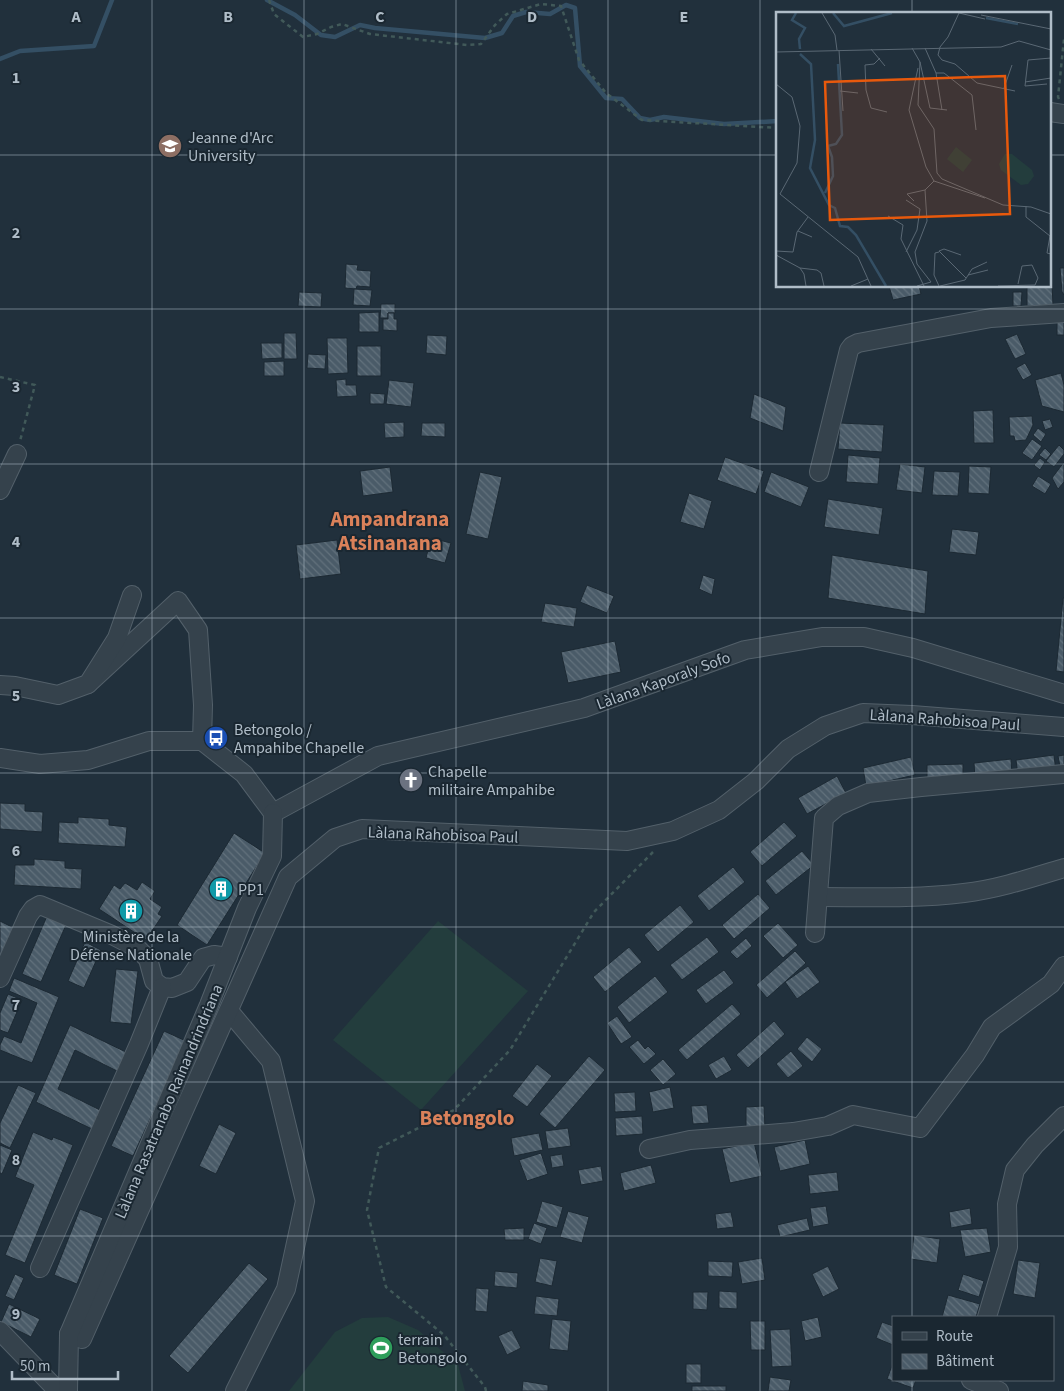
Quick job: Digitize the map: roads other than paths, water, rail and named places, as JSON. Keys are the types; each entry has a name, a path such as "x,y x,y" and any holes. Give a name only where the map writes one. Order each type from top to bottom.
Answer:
{"street":[{"path":"819,472 849,350 852,346 858,343 990,318 1064,313"},
{"path":"0,490 17,454"},
{"path":"88,684 116,638 132,595"},
{"path":"0,685 58,695 88,684 178,601 198,630 203,705 202,741"},
{"name":"Làlana Kaporaly Sofo","path":"273,812 378,756 584,708 745,650 822,637 864,637 913,648 1064,694"},
{"name":"Làlana Rahobisoa Paul","path":"69,1334 82,1339 288,877 335,838 362,829 628,841 673,831 719,810 756,781 788,749 825,726 863,713 1064,727"},
{"path":"0,758 40,764 88,760 149,741 202,741 244,774 273,812"},
{"path":"815,933 824,818 838,806 868,793 1064,774"},
{"name":"Làlana Rasatranabo Rainandrindriana","path":"68,1391 69,1334 209,1005 248,908 272,856 273,812"},
{"path":"818,897 963,894 999,887 1064,868"},
{"path":"0,978 28,916 33,909 40,906 112,935 137,948 148,958 154,981 162,987 172,988 186,982 203,958 214,955 228,957"},
{"path":"649,1148 690,1140 793,1132 820,1128 853,1115 920,1128 975,1056 992,1027 1051,984 1064,966"},
{"path":"40,1268 139,1044 162,987"},
{"path":"229,1011 271,1061 306,1201 286,1289 236,1391"},
{"path":"987,1316 1008,1247 1007,1204 1015,1170 1035,1145 1064,1116"},
{"path":"0,1331 58,1391"},
{"path":"974,1381 999,1391"}],"waterway":[{"path":"0,59 20,51 94,46 112,0"},
{"path":"267,0 295,15 321,35 335,37 360,25 485,38 502,33 513,16 526,12 550,14 566,5 575,8 580,66 606,98 622,99 640,118 650,120 664,117 724,124 776,121"}],"place":[{"name":"Jeanne d'Arc University","path":"170,146"},
{"name":"Betongolo / Ampahibe Chapelle","path":"216,738"},
{"name":"Chapelle militaire Ampahibe","path":"411,780"},
{"name":"PP1","path":"221,889"},
{"name":"Ministère de la Défense Nationale","path":"131,911"},
{"name":"terrain Betongolo","path":"381,1348"}],"district":[{"name":"Ampandrana Atsinanana","path":"390,531"},
{"name":"Betongolo","path":"467,1118"}]}
